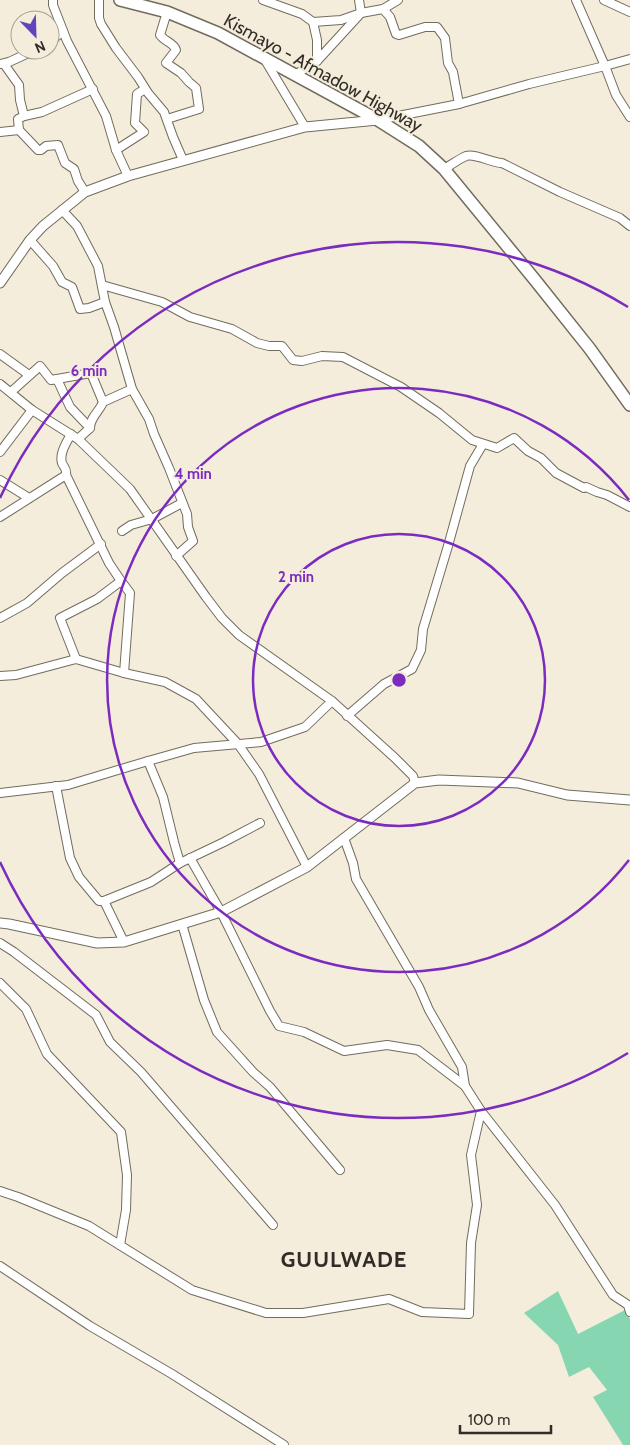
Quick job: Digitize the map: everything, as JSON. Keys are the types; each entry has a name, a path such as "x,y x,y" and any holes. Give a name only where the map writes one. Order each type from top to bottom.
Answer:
{"main road":[{"name":"Kismayo - Afmadow Highway","path":"120,0 167,12 218,33 378,120 419,146 444,169 590,349 630,405"}],"street":[{"path":"53,0 53,5 63,31 108,120 116,150 128,176"},
{"path":"98,0 101,24 145,89 159,105 167,119 183,160"},
{"path":"263,0 302,14 313,22 341,20 361,13 383,9 398,0"},
{"path":"359,0 361,13"},
{"path":"576,0 616,95 630,117"},
{"path":"604,0 630,12"},
{"path":"383,9 390,18 396,34 399,35 425,27 437,27 445,38 448,63 453,72 459,104"},
{"path":"167,12 160,35 174,46 176,50 166,62 181,73 196,88 199,109 167,119"},
{"path":"295,75 317,61 361,13"},
{"path":"313,22 317,61"},
{"path":"264,58 306,127"},
{"path":"0,283 30,240 62,210 85,192 128,176 306,127 378,120 459,104 529,84 630,59"},
{"path":"2,64 19,85 24,116"},
{"path":"85,192 78,181 74,169 66,163 58,145 46,146 38,150 19,130 18,119 42,112 93,89"},
{"path":"116,150 144,132 135,123 137,94 145,89"},
{"path":"0,132 19,130"},
{"path":"444,169 467,156 502,163 560,192 620,218 630,226"},
{"path":"62,210 77,226 98,266 105,302 119,342 132,389 149,420 187,514 188,527 193,541 176,556"},
{"path":"30,240 53,266 62,282 72,287 80,309 105,302"},
{"path":"102,285 162,302 190,316 232,329 257,343 269,346 282,346 293,360 302,361 322,356 343,357 401,387 439,413 472,440 497,448 514,438 528,451 541,458 556,473 584,488 586,487 606,495 630,507"},
{"path":"0,354 29,375"},
{"path":"11,392 40,366 51,380 91,373 103,402"},
{"path":"57,379 70,407 90,428"},
{"path":"0,384 32,410 78,439 130,489 222,618 239,635 332,702 395,758 413,776 415,783"},
{"path":"78,439 90,428 90,422 103,402 132,389"},
{"path":"1,448 32,410"},
{"path":"70,434 61,457 67,470 66,474 109,563 130,593 124,674"},
{"path":"347,716 384,684 412,669 421,650 423,629 470,466 483,444"},
{"path":"0,517 66,474"},
{"path":"0,480 29,498"},
{"path":"122,531 131,525 152,519 182,504"},
{"path":"0,618 27,603 62,572 101,544"},
{"path":"76,659 60,618 97,600 121,581"},
{"path":"0,676 16,675 76,659 124,674 165,682 196,699 238,744 259,774 307,867"},
{"path":"0,793 68,785 194,748 262,742 305,727 332,702"},
{"path":"148,760 162,797 180,863"},
{"path":"0,923 97,943 124,942 221,912 307,867 415,783 439,780 518,783 568,795 630,800"},
{"path":"56,786 70,858 79,877 99,901 104,901 151,882 180,863 260,822"},
{"path":"344,838 353,862 356,879 462,1066 465,1086"},
{"path":"190,858 221,912 279,1026 304,1032 344,1051 387,1044 418,1050 465,1086 481,1111 554,1205 613,1295 628,1305 630,1312"},
{"path":"104,901 124,942"},
{"path":"182,924 204,1000 217,1032 253,1072 270,1087 340,1170"},
{"path":"0,943 96,1015 110,1042 141,1072 273,1225"},
{"path":"0,983 26,1009 47,1054 121,1132 127,1175 126,1210 120,1245"},
{"path":"0,1191 89,1226 192,1290 266,1313 304,1313 389,1299 422,1312 469,1314 471,1243 477,1206 471,1155 481,1111"},
{"path":"0,1266 90,1326 172,1374 284,1445"}],"green space":[{"path":"558,1291 578,1334 625,1310 630,1319 630,1445 623,1445 593,1397 607,1390 589,1367 569,1377 558,1345 524,1313"}],"district":[{"name":"GUULWADE","path":"344,1259"}]}
